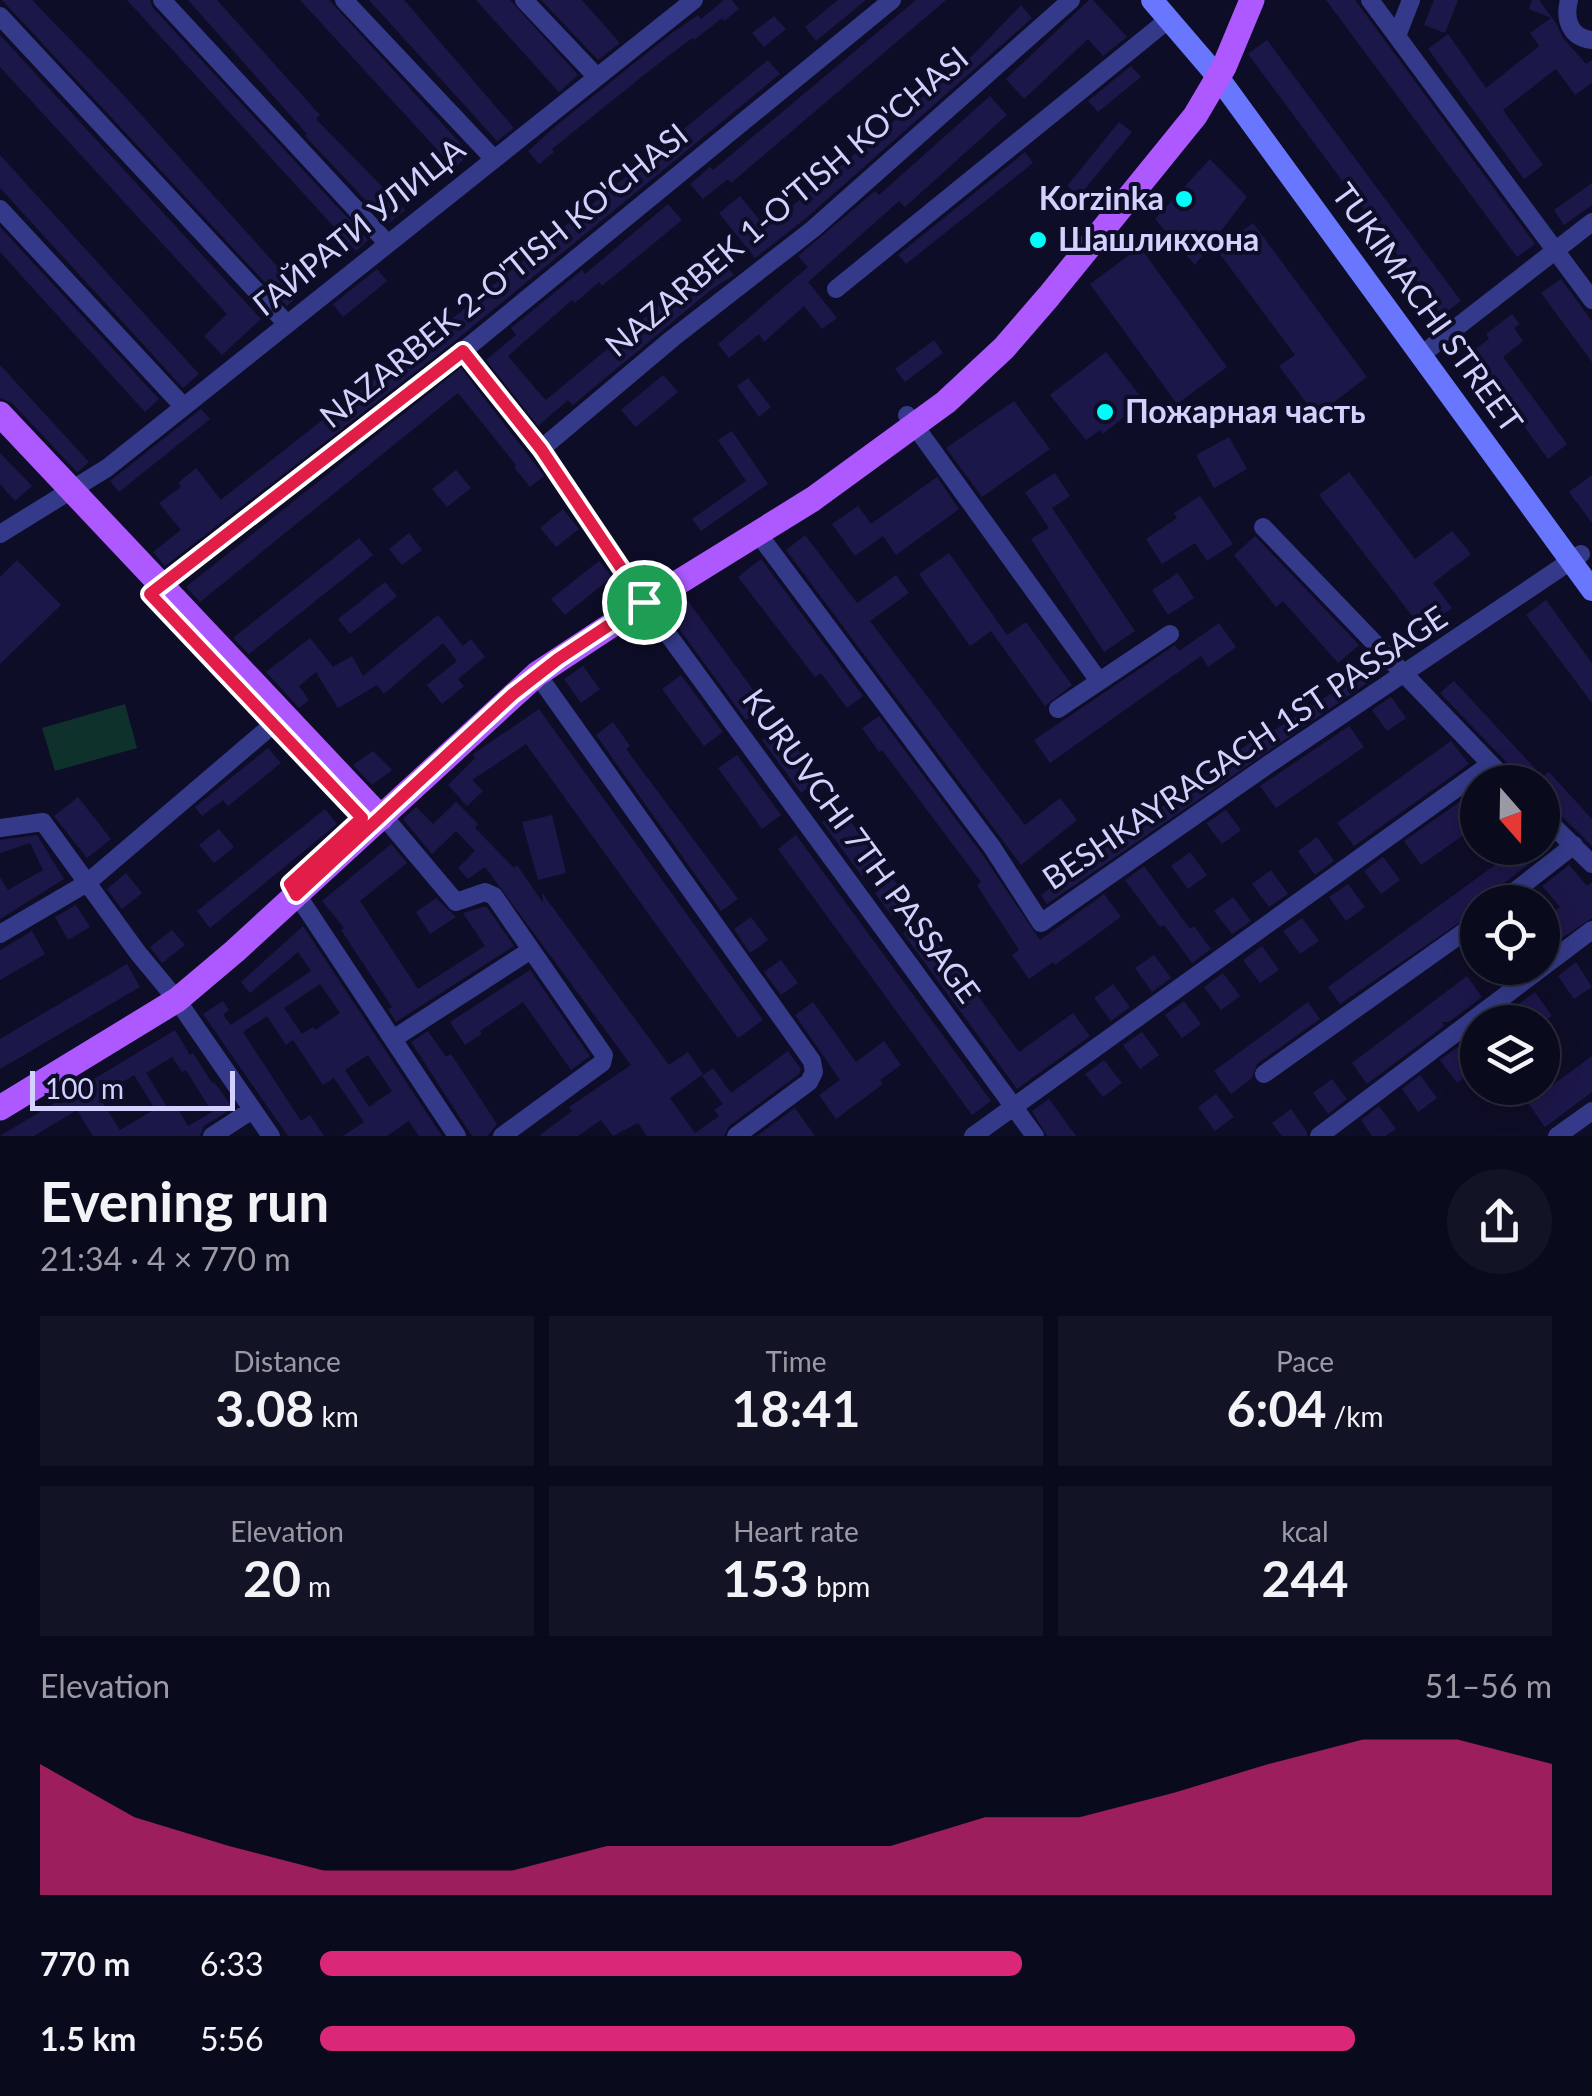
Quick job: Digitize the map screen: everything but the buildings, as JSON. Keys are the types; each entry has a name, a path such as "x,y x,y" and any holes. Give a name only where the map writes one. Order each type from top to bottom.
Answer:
{"main road":[{"name":"TUKIMACHI STREET","path":"1152,0 1217,70 1330,220 1581,561 1592,590"},
{"path":"1217,70 1236,0"},
{"path":"0,1108 172,994 293,890 528,662 759,535 912,420 1000,332 1182,104 1217,70 1252,0"},
{"path":"0,414 66,494 155,590 372,815"},
{"path":"372,815 537,674 641,597 912,420"},
{"path":"0,432 66,494"},
{"path":"0,1091 172,994"}],"street":[{"path":"162,0 388,244"},
{"path":"344,0 493,158"},
{"path":"524,0 596,76"},
{"name":"ГАЙРАТИ УЛИЦА","path":"0,534 106,468 694,0"},
{"name":"NAZARBEK 2-O'TISH KO'CHASI","path":"155,590 463,351 892,0"},
{"name":"NAZARBEK 1-O'TISH KO'CHASI","path":"541,449 672,338 813,230 1071,0"},
{"path":"1370,0 1592,300"},
{"path":"1397,36 1412,0"},
{"path":"1570,0 1566,14 1572,30 1592,40"},
{"path":"0,16 287,324"},
{"path":"836,289 1169,19"},
{"path":"0,208 183,406"},
{"path":"1426,351 1592,222"},
{"name":"KURUVCHI 7TH PASSAGE","path":"463,351 541,449 641,597 1036,1136"},
{"path":"912,420 1099,681"},
{"path":"1264,527 1489,765"},
{"name":"BESHKAYRAGACH 1ST PASSAGE","path":"759,535 992,847 1042,923 1272,762 1581,561"},
{"path":"1058,709 1170,634"},
{"path":"537,674 812,1061 814,1072 809,1082 736,1136"},
{"path":"0,934 88,883 278,720"},
{"path":"973,1136 1460,786"},
{"path":"372,815 391,825 456,902 490,892 605,1059 502,1136"},
{"path":"0,828 43,822 172,994 271,1136"},
{"path":"1560,831 1592,864"},
{"path":"1523,885 1574,844"},
{"path":"293,890 457,1136"},
{"path":"1319,1136 1592,930"},
{"path":"1264,1074 1460,935"},
{"path":"393,1039 531,950"},
{"path":"212,1136 252,1110"},
{"path":"1557,1136 1592,1111"}],"green space":[{"path":"125,704 137,748 55,771 42,728"}],"place":[{"name":"Korzinka","path":"1184,199"},
{"name":"Шашликхона","path":"1038,240"},
{"name":"Пожарная часть","path":"1105,412"}],"route":[{"path":"463,351 541,449 644,602 513,694 296,895 290,884 362,818 150,594 463,351"}]}
